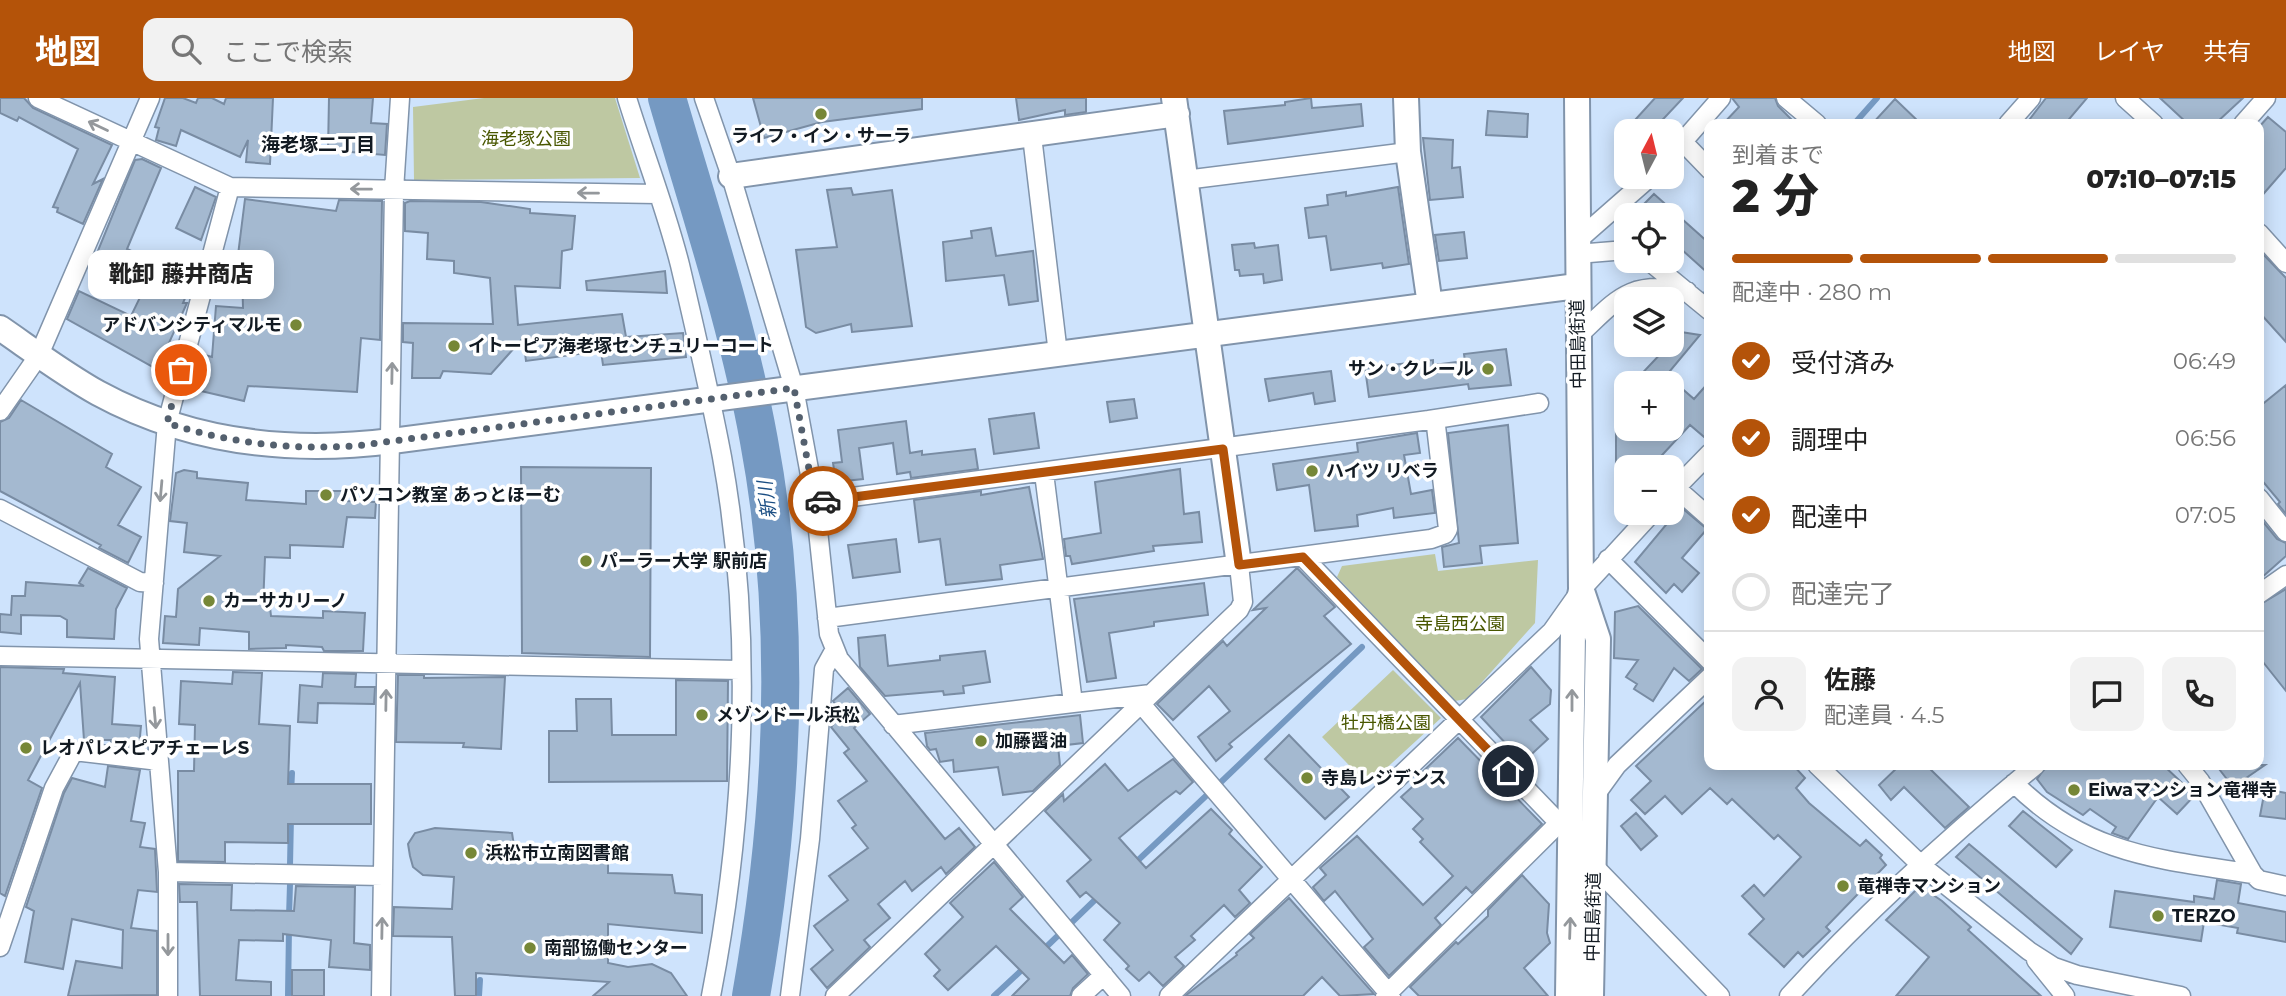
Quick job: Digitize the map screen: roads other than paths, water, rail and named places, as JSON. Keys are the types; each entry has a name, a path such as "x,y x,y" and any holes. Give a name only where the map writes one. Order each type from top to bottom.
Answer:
{"street":[{"path":"38,98 230,187 657,194"},
{"path":"0,411 39,355 129,141 150,98"},
{"path":"381,996 394,190 400,98"},
{"path":"627,98 679,262 715,399 730,521 740,670 736,817 711,996"},
{"path":"704,98 731,176 815,502 827,618 835,649 893,725 1121,996"},
{"path":"1406,98 1408,152 1430,306"},
{"name":"中田島街道","path":"1568,996 1564,823 1573,632 1581,590 1577,98"},
{"path":"1684,140 1721,98"},
{"path":"1786,98 1810,119"},
{"path":"2012,119 2031,98"},
{"path":"2125,98 2148,119"},
{"path":"2247,119 2266,98"},
{"path":"731,176 1032,136 1175,106 1239,565 1243,602 1239,610 835,996"},
{"path":"1032,136 1058,354"},
{"path":"1185,180 1408,152"},
{"path":"1684,153 1704,166"},
{"path":"168,996 168,872 150,659 154,583 167,423 230,187"},
{"path":"1577,248 1638,189"},
{"path":"2264,239 2286,263"},
{"path":"1577,248 1614,250"},
{"path":"1664,273 1704,306"},
{"path":"0,328 98,393 167,423 222,439 288,447 332,447 1577,286"},
{"path":"1578,336 1625,295 1638,288 1667,287 1687,291"},
{"path":"815,502 1429,421 1539,403"},
{"path":"827,618 1431,539 1445,534 1448,529 1436,426 1429,421"},
{"path":"1684,480 1704,459"},
{"path":"1044,473 1073,703"},
{"path":"1684,498 1704,514"},
{"path":"2264,504 2286,532"},
{"path":"0,509 140,582 154,583"},
{"path":"1169,996 1552,631 1581,590 1641,525"},
{"path":"1147,700 1215,791 1388,995 1564,823 1458,719 1303,557"},
{"path":"1608,559 1704,655"},
{"path":"2264,590 2286,575"},
{"name":"中田島街道","path":"1581,590 1598,639 1591,996"},
{"path":"790,996 810,839 824,669 835,649"},
{"path":"0,656 740,670"},
{"path":"1596,794 1617,765 1704,683"},
{"path":"893,725 1073,703 1147,700"},
{"path":"0,947 54,788 74,751 159,761"},
{"path":"1822,770 1922,866 2029,951 2054,967 2077,975 2182,996"},
{"path":"1789,996 1828,954 2030,770"},
{"path":"2191,770 2253,874"},
{"path":"2014,783 2043,811 2082,835 2117,849 2253,874 2265,882 2286,886"},
{"path":"1594,865 1720,996"},
{"path":"168,872 383,876"},
{"path":"2029,951 2065,996"},
{"path":"1082,996 1104,975"}],"waterway":[{"name":"新川","path":"667,98 718,269 740,354 759,441 777,579 780,649 777,789 771,859 751,996"},
{"path":"1858,119 1877,98"},
{"path":"1221,782 1362,647"},
{"path":"291,793 292,773"},
{"path":"1133,865 1208,794"},
{"path":"290,865 291,817"},
{"path":"289,917 290,884"},
{"path":"1041,952 1099,896"},
{"path":"288,996 289,928"},
{"path":"994,996 1026,966"},
{"path":"479,996 480,980"}],"place":[{"name":"ライフ・イン・サーラ","path":"821,114"},
{"name":"アドバンシティマルモ","path":"296,325"},
{"name":"イトーピア海老塚センチュリーコート","path":"454,346"},
{"name":"サン・クレール","path":"1488,369"},
{"name":"靴卸 藤井商店","path":"181,370"},
{"name":"ハイツ リベラ","path":"1312,471"},
{"name":"パソコン教室 あっとほーむ","path":"326,495"},
{"name":"パーラー大学 駅前店","path":"586,561"},
{"name":"カーサカリーノ","path":"209,601"},
{"name":"メゾンドール浜松","path":"702,715"},
{"name":"加藤醤油","path":"981,741"},
{"name":"レオパレスピアチェーレS","path":"26,748"},
{"name":"寺島レジデンス","path":"1307,778"},
{"name":"Eiwaマンション竜禅寺","path":"2074,790"},
{"name":"浜松市立南図書館","path":"471,853"},
{"name":"竜禅寺マンション","path":"1843,886"},
{"name":"TERZO","path":"2158,916"},
{"name":"南部協働センター","path":"530,948"}],"district":[{"name":"海老塚二丁目","path":"318,144"}],"park label":[{"name":"海老塚公園","path":"526,139"},
{"name":"寺島西公園","path":"1460,624"},
{"name":"牡丹橋公園","path":"1386,723"}]}
